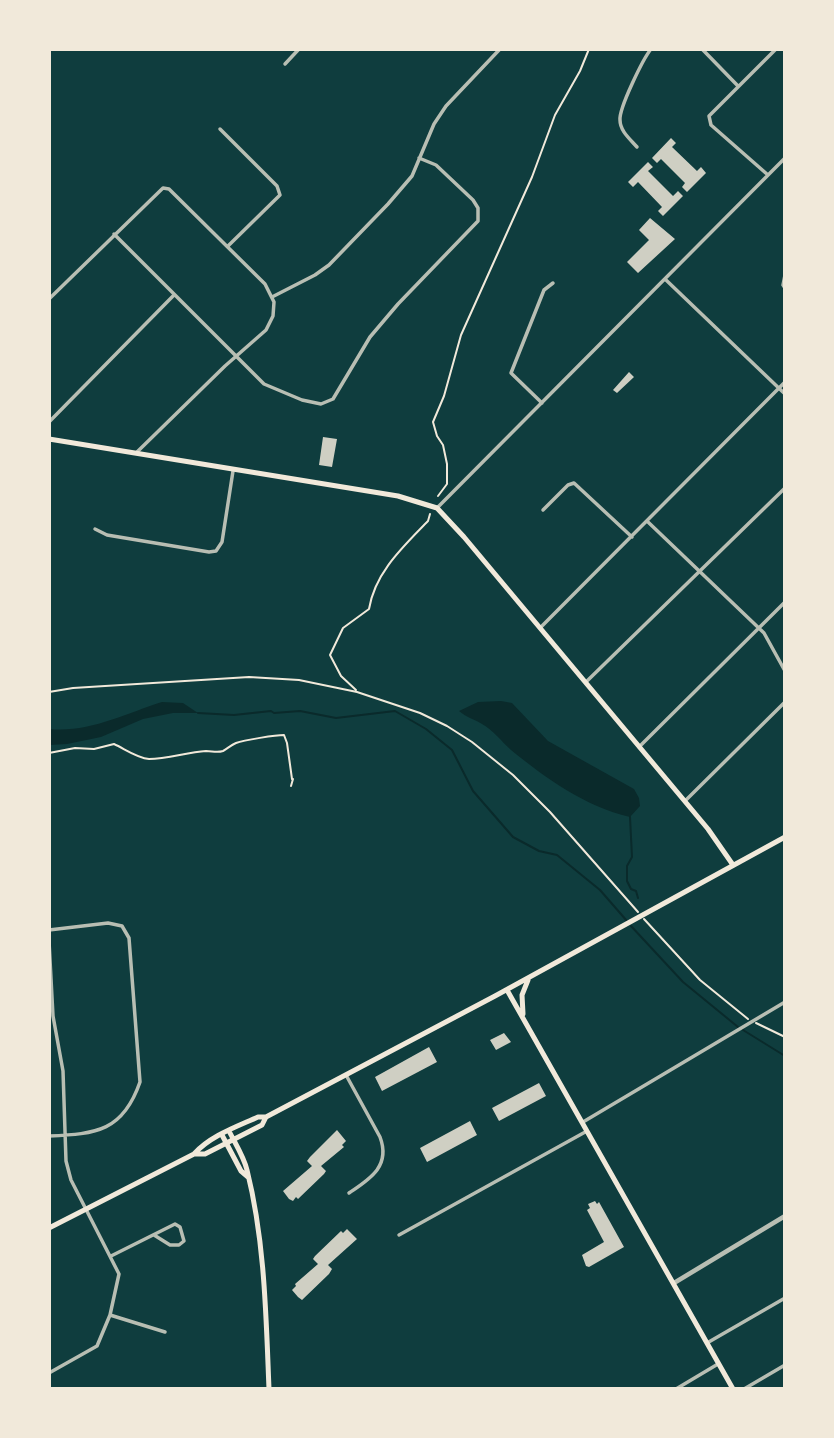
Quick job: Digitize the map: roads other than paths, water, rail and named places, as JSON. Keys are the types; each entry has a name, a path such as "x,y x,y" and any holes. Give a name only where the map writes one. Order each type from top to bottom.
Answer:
{"main road":[{"path":"49,439 398,496 436,508 464,537 586,682 685,801 733,865"},
{"path":"49,1228 194,1154 202,1145 229,1131 258,1117 265,1117 508,990 785,837"},
{"path":"523,1017 522,995 528,978"},
{"path":"508,990 733,1389"},
{"path":"194,1154 205,1154 262,1125 265,1117"},
{"path":"229,1131 247,1169 257,1214 265,1297 269,1389"},
{"path":"222,1135 241,1171 248,1177"}],"street":[{"path":"285,64 299,49"},
{"path":"272,296 315,275 328,265 388,204 412,176 434,124 446,106 500,49"},
{"path":"637,147 622,129 619,117 643,58 650,49"},
{"path":"702,49 738,86"},
{"path":"768,175 711,125 709,116 776,49"},
{"path":"220,129 277,186 280,195 228,246"},
{"path":"114,234 264,384 287,395 321,404 333,399 370,337 384,320 478,221 478,208 473,200 436,165 419,158"},
{"path":"436,508 785,158"},
{"path":"49,299 163,188 169,189 228,246 265,284 272,296 273,316 266,330 225,366 136,454"},
{"path":"785,275 785,288"},
{"path":"666,280 785,394"},
{"path":"542,402 511,373 544,290 553,283"},
{"path":"49,422 174,295"},
{"path":"540,628 785,382"},
{"path":"95,529 107,535 216,551 222,542 233,471"},
{"path":"543,510 568,485 574,484 632,537"},
{"path":"586,682 785,488"},
{"path":"648,522 764,633 785,671"},
{"path":"639,747 785,602"},
{"path":"685,801 785,702"},
{"path":"49,930 108,923 122,926 129,938 140,1060 140,1082 132,1102 118,1120 99,1130 49,1136"},
{"path":"49,941 53,1016 63,1071 66,1161 71,1180 119,1274 110,1315 97,1346 49,1373"},
{"path":"583,1122 785,1002"},
{"path":"346,1075 380,1137 383,1149 377,1172 349,1193"},
{"path":"399,1235 588,1131"},
{"path":"674,1283 785,1216"},
{"path":"110,1257 175,1224 180,1227 184,1241 178,1245 170,1245 154,1235"},
{"path":"707,1343 785,1298"},
{"path":"110,1315 165,1332"},
{"path":"676,1389 718,1364"},
{"path":"744,1389 785,1365"}],"water":[{"path":"162,702 183,703 198,713 173,713 143,719 101,737 49,745 49,729 92,725"},
{"path":"478,702 512,703 548,741 634,789 640,806 630,817 582,799 538,771 494,733 459,711"}],"waterway":[{"path":"198,713 234,715 300,711 336,718 395,711 426,729 452,750 473,791 513,837 539,851 557,855 600,890 627,921"},
{"path":"630,817 632,857 627,866 627,881 631,889 636,891 638,898"},
{"path":"631,926 683,982 738,1027"},
{"path":"743,1030 785,1056"}]}
